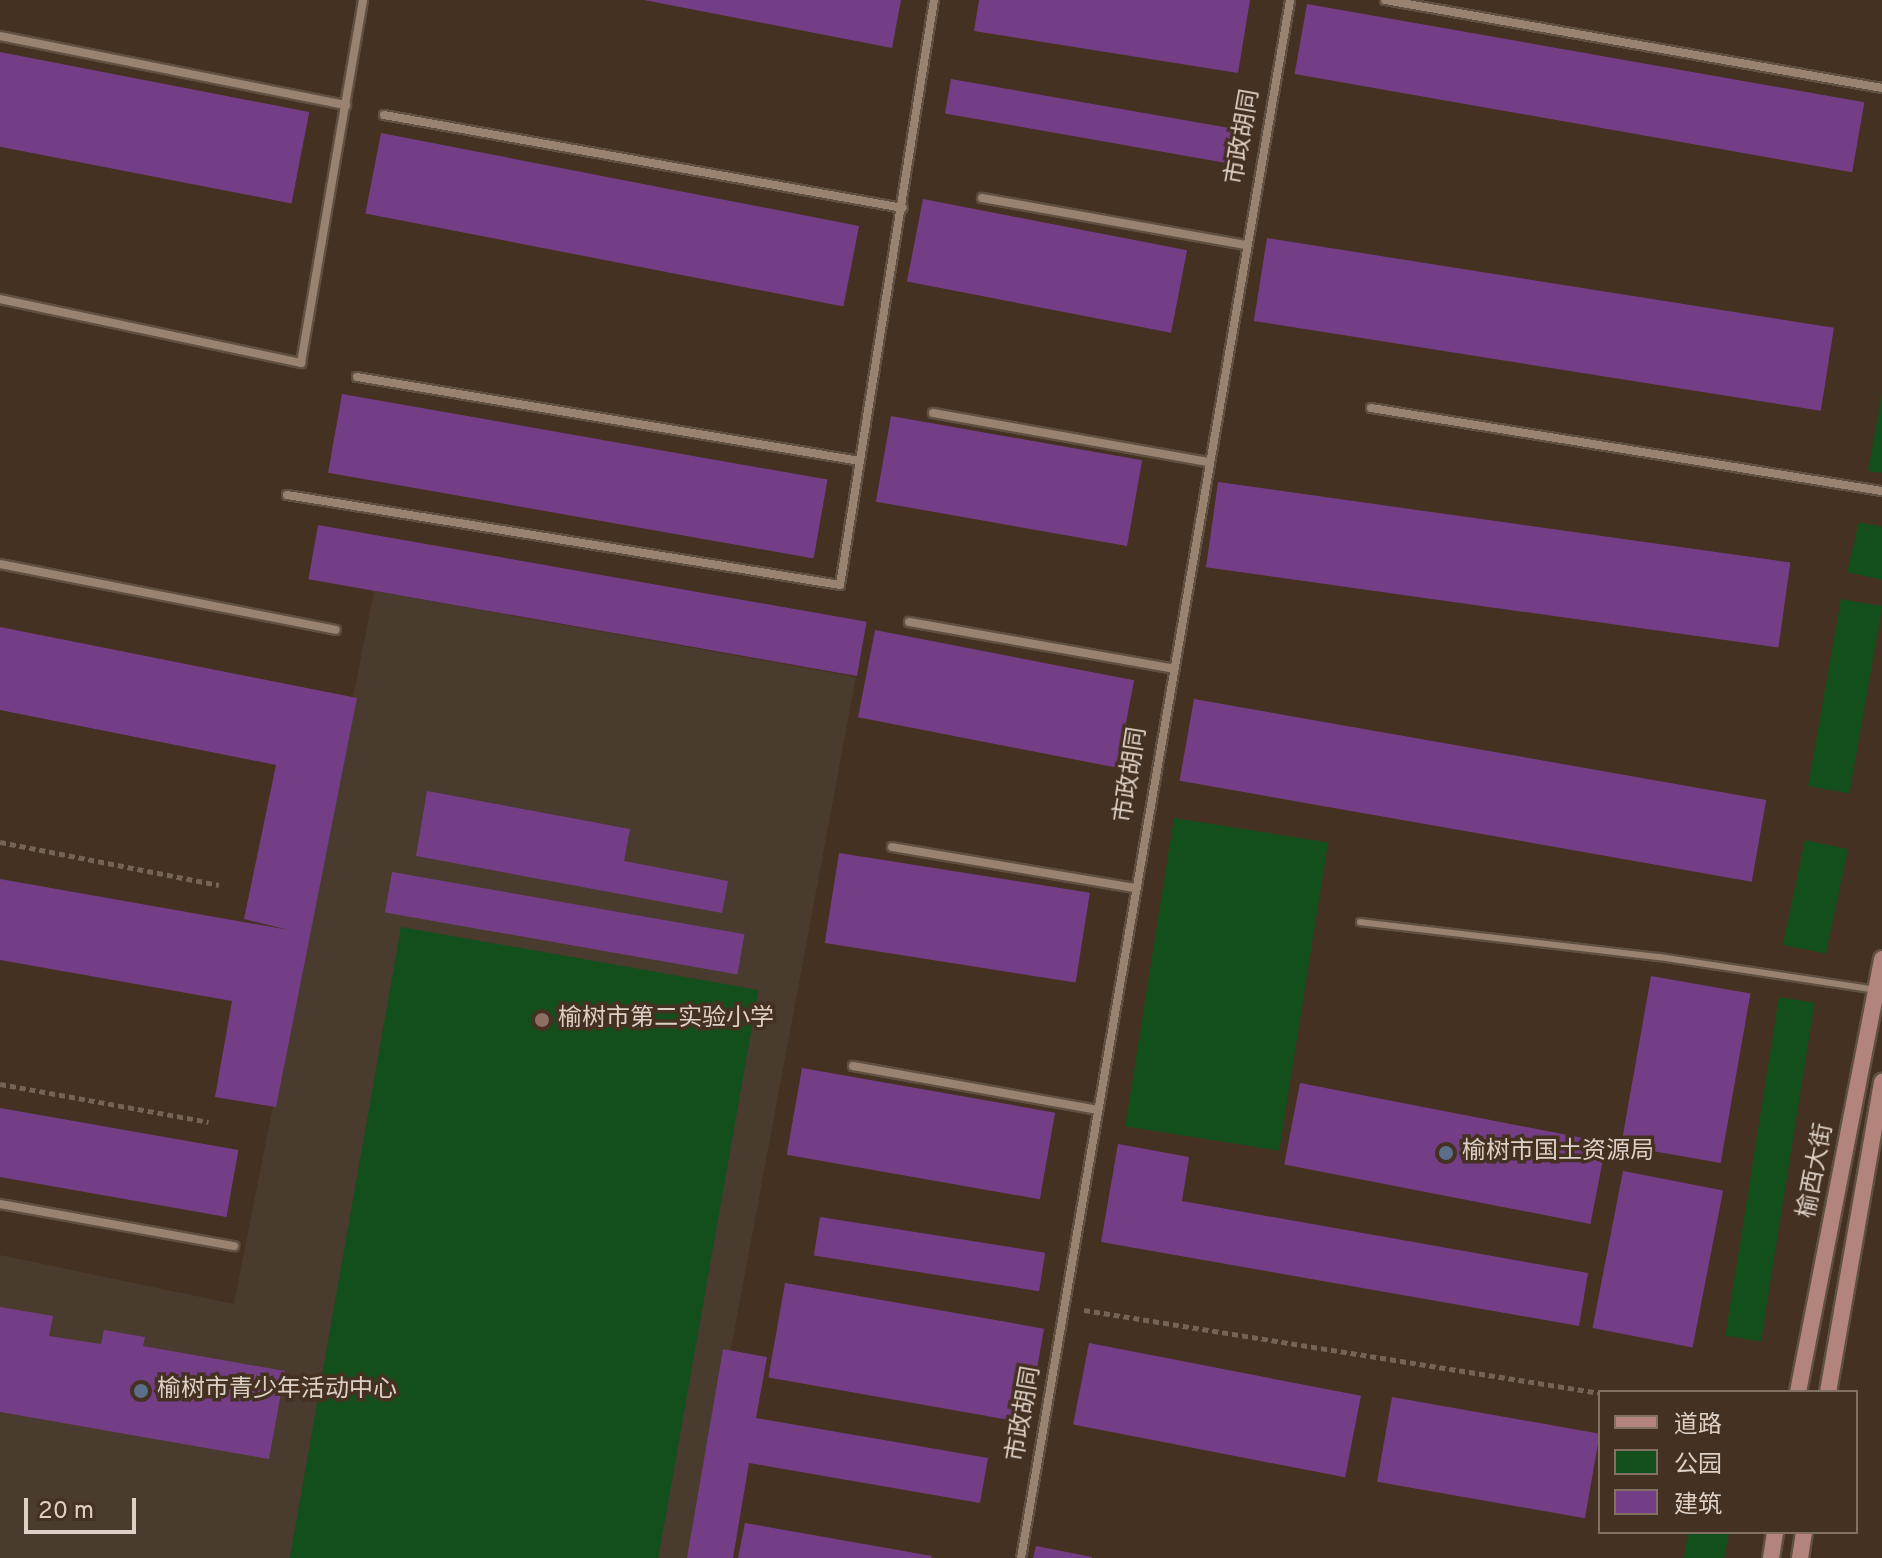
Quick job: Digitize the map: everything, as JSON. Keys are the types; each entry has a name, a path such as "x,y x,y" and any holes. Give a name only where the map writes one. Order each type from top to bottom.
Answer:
{"main road":[{"name":"榆西大街","path":"1798,1390 1882,959"},
{"name":"榆西大街","path":"1828,1390 1882,1082"},
{"path":"1771,1558 1775,1534"},
{"path":"1800,1558 1804,1534"}],"street":[{"path":"0,299 301,363 363,0"},
{"path":"287,495 840,585 934,0"},
{"name":"市政胡同","path":"1021,1558 1170,668 1290,0"},
{"path":"1385,0 1882,88"},
{"path":"0,36 346,105"},
{"path":"384,115 903,208"},
{"path":"982,198 1246,245"},
{"path":"357,377 860,461"},
{"path":"1371,408 1882,491"},
{"path":"933,413 1207,462"},
{"path":"0,564 336,630"},
{"path":"909,622 1170,668"},
{"path":"892,847 1134,888"},
{"path":"853,1066 1098,1110"},
{"path":"0,1204 234,1246"}],"lane":[{"path":"1360,922 1659,957 1877,990"}],"path":[{"path":"0,842 219,885"},
{"path":"0,1084 209,1122"},
{"path":"1064,1306 1598,1393"}],"shaded area":[{"name":"榆树市第二实验小学","path":"374,591 856,677 692,1558 0,1558 0,1255 234,1304"}],"green space":[{"path":"1882,393 1882,473 1868,471"},
{"path":"1859,522 1882,527 1882,580 1847,572"},
{"path":"1841,599 1882,606 1849,793 1808,786"},
{"path":"1174,818 1328,842 1279,1151 1125,1126"},
{"path":"1805,840 1848,849 1826,954 1783,945"},
{"path":"401,927 758,990 658,1558 290,1558"},
{"path":"1779,997 1815,1003 1761,1341 1725,1336"},
{"path":"1688,1534 1729,1534 1724,1558 1684,1558"}],"building":[{"path":"644,0 901,0 892,48"},
{"path":"979,0 1250,0 1238,73 974,31"},
{"path":"1307,4 1864,102 1852,172 1295,74"},
{"path":"0,52 309,112 291,203 0,147"},
{"path":"951,79 1246,131 1240,166 945,113"},
{"path":"381,133 859,226 843,306 365,213"},
{"path":"923,199 1187,250 1171,333 907,281"},
{"path":"1267,238 1834,328 1821,411 1254,321"},
{"path":"342,394 828,480 814,558 328,473"},
{"path":"891,416 1142,460 1127,546 876,502"},
{"path":"1218,482 1790,562 1778,648 1206,567"},
{"path":"318,525 867,622 857,676 308,579"},
{"path":"0,627 357,698 276,1107 215,1097 232,1001 0,960 0,879 289,930 244,919 276,765 0,710"},
{"path":"875,630 1134,680 1117,768 858,717"},
{"path":"1194,699 1766,800 1752,882 1180,781"},
{"path":"427,791 630,829 624,861 728,881 722,913 416,856"},
{"path":"839,853 1090,893 1076,983 825,943"},
{"path":"392,872 745,934 737,975 385,912"},
{"path":"1651,976 1750,994 1721,1163 1621,1145"},
{"path":"802,1068 1055,1113 1040,1199 787,1155"},
{"name":"榆树市国土资源局","path":"1300,1083 1606,1143 1590,1224 1284,1164"},
{"path":"0,1108 238,1150 227,1217 0,1177"},
{"path":"1118,1144 1189,1157 1182,1201 1588,1273 1579,1326 1101,1242"},
{"path":"1623,1171 1723,1190 1693,1348 1592,1328"},
{"path":"820,1217 1045,1253 1039,1291 814,1256"},
{"path":"785,1283 1044,1329 1027,1423 768,1378"},
{"name":"榆树市青少年活动中心","path":"0,1307 53,1316 49,1336 101,1344 104,1330 145,1337 143,1346 285,1371 269,1459 0,1412"},
{"path":"1089,1343 1361,1396 1345,1477 1073,1424"},
{"path":"723,1349 767,1357 756,1418 988,1458 980,1503 749,1463 733,1558 687,1558"},
{"path":"1392,1397 1598,1433 1585,1518 1377,1482"},
{"path":"745,1523 932,1556 738,1558"},
{"path":"1036,1546 1092,1557 1092,1558 1033,1558"}],"place":[{"name":"榆树市第二实验小学","path":"542,1020"},
{"name":"榆树市国土资源局","path":"1446,1153"},
{"name":"榆树市青少年活动中心","path":"141,1391"}]}
